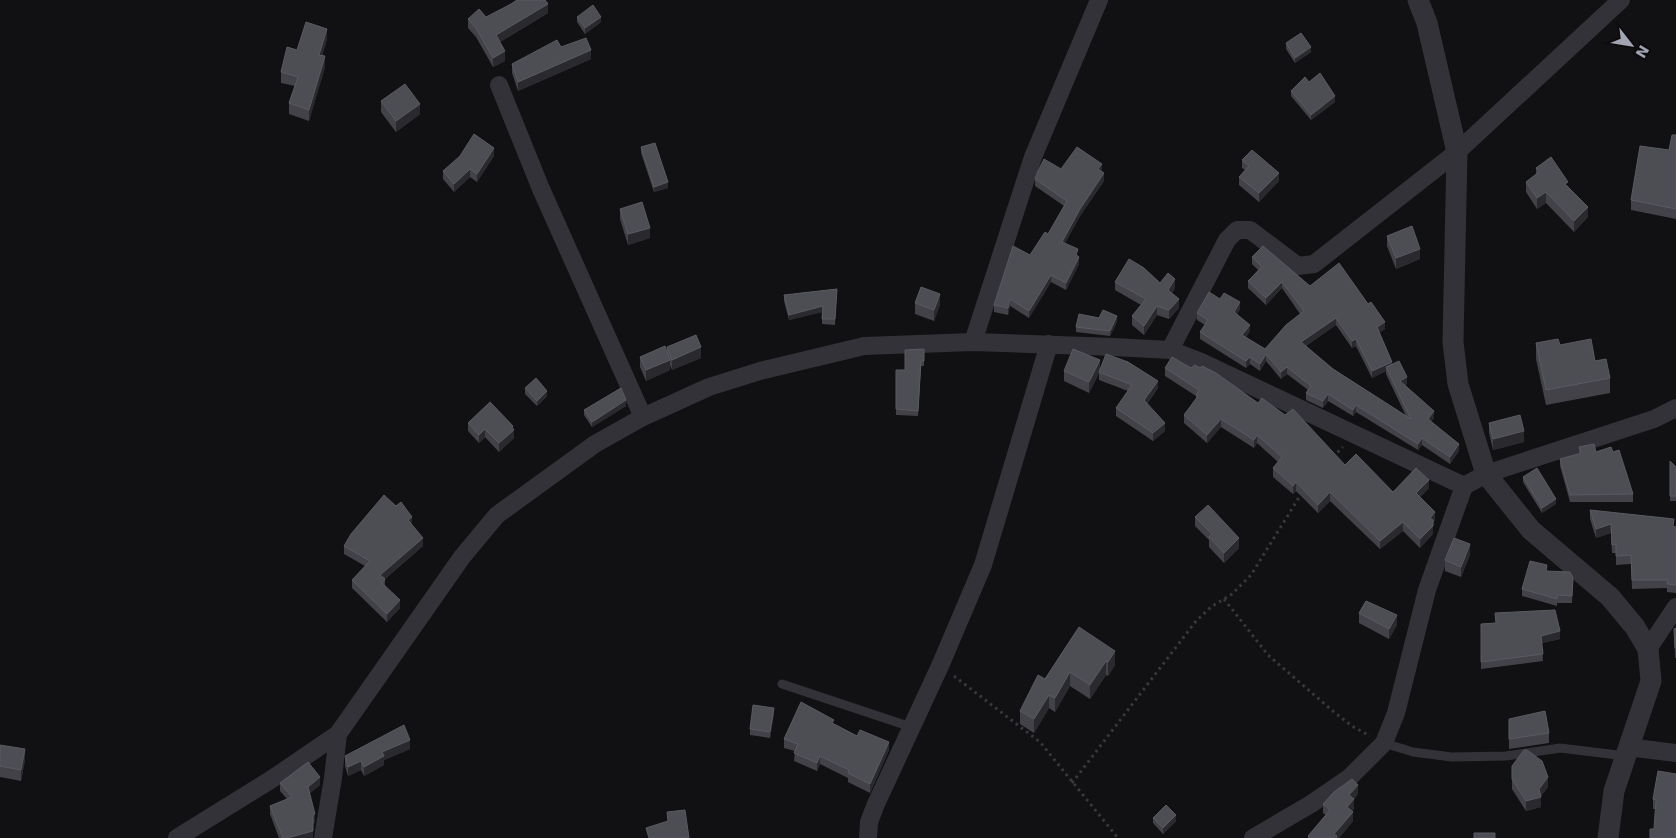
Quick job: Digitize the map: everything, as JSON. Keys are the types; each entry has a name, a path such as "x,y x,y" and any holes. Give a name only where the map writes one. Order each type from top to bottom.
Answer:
{"street":[{"path":"973,342 1033,157 1099,0"},
{"path":"1418,0 1428,23 1457,152 1453,342 1458,384 1486,474 1531,530 1610,597 1635,627 1648,649 1651,681 1614,791 1608,838"},
{"path":"1170,350 1227,240 1237,230 1250,230 1298,266 1314,264 1457,152 1621,0"},
{"path":"499,85 541,189 642,417"},
{"path":"177,838 272,779 338,734 462,558 497,515 595,444 642,417 709,386 760,371 864,346 973,342 1170,350 1201,362 1464,486"},
{"path":"868,838 869,822 876,804 940,666 983,564 1049,344"},
{"path":"1253,838 1311,804 1349,778 1384,743 1396,714 1428,590 1464,486 1486,474 1654,418 1676,408"},
{"path":"1648,649 1676,607"},
{"path":"323,838 334,778 338,734"},
{"path":"1627,751 1676,753"}],"lane":[{"path":"782,684 911,727"},
{"path":"1384,743 1413,752 1452,757 1513,755 1560,748 1627,751"}],"path":[{"path":"1330,460 1352,433"},
{"path":"1072,783 1196,621 1250,575 1266,547 1308,484"},
{"path":"1224,599 1273,660 1352,726 1384,743"},
{"path":"940,666 1040,742 1118,838"}],"building":[{"path":"517,0 545,0 548,4 496,35 505,51 493,58 476,28 468,19 479,9 486,17"},
{"path":"593,5 601,17 585,28 577,17"},
{"path":"306,22 327,29 319,55 325,56 309,110 289,103 298,77 281,72 287,47 297,50"},
{"path":"1301,33 1311,47 1295,58 1286,43"},
{"path":"586,38 591,50 518,82 512,64 557,40 561,47"},
{"path":"1320,73 1335,96 1311,115 1291,91 1305,77 1309,82"},
{"path":"405,84 420,104 396,121 381,101"},
{"path":"474,134 494,148 477,174 470,169 454,184 443,171 460,156"},
{"path":"1672,135 1676,135 1676,209 1631,200 1640,146 1669,150"},
{"path":"655,143 668,182 654,187 641,147"},
{"path":"1077,147 1102,164 1098,169 1104,173 1080,209 1062,242 1078,249 1076,255 1079,257 1066,283 1051,275 1029,311 1010,299 1008,308 994,305 1013,246 1030,255 1045,232 1048,234 1067,201 1035,179 1044,159 1061,169"},
{"path":"1252,150 1279,173 1259,193 1239,177 1249,166 1242,160"},
{"path":"1551,157 1568,182 1565,184 1588,207 1574,221 1546,192 1537,198 1526,182 1539,172 1536,168"},
{"path":"642,202 650,228 628,234 620,209"},
{"path":"1412,226 1420,249 1396,258 1387,236"},
{"path":"1263,246 1310,286 1339,263 1368,304 1371,302 1385,322 1377,327 1392,362 1372,371 1356,339 1352,341 1336,318 1301,342 1333,369 1411,419 1386,367 1399,361 1407,377 1400,381 1434,411 1428,419 1459,444 1450,457 1422,438 1418,444 1356,405 1353,410 1328,394 1323,401 1306,393 1311,386 1287,367 1281,372 1266,354 1260,364 1250,357 1246,361 1200,332 1208,320 1197,313 1209,292 1220,299 1224,293 1240,302 1234,312 1250,325 1242,335 1265,349 1286,325 1304,311 1282,282 1266,298 1248,281 1262,267 1252,257"},
{"path":"1129,259 1144,268 1160,283 1168,273 1175,279 1168,290 1179,299 1169,310 1157,306 1144,326 1132,316 1146,299 1115,282"},
{"path":"921,287 940,294 934,310 915,303"},
{"path":"837,289 835,319 822,319 823,306 789,315 784,295"},
{"path":"1103,310 1117,316 1110,331 1076,327 1079,314 1099,318"},
{"path":"696,335 701,347 672,360 667,347"},
{"path":"1558,339 1560,345 1591,339 1595,361 1606,359 1610,378 1546,390 1536,343"},
{"path":"665,346 670,360 646,370 640,357"},
{"path":"924,349 924,361 921,361 918,411 896,409 896,370 905,370 905,350"},
{"path":"1073,349 1100,360 1089,382 1064,371"},
{"path":"1106,354 1128,362 1158,381 1144,400 1165,423 1153,433 1116,408 1132,385 1099,372"},
{"path":"1172,357 1191,368 1195,365 1200,368 1202,366 1216,373 1258,403 1262,398 1285,415 1293,409 1345,465 1356,454 1393,492 1416,468 1429,480 1416,493 1435,512 1430,518 1433,520 1433,526 1420,539 1403,522 1380,541 1330,492 1318,505 1296,482 1293,486 1273,468 1282,457 1257,435 1254,440 1221,419 1207,435 1184,415 1198,396 1196,395 1199,390 1165,368"},
{"path":"536,378 547,391 537,401 525,388"},
{"path":"621,388 626,400 592,422 584,410"},
{"path":"490,402 513,426 514,430 499,443 485,429 479,435 468,423"},
{"path":"1520,415 1524,431 1493,439 1489,423"},
{"path":"1594,444 1596,452 1611,447 1613,452 1619,450 1633,494 1570,495 1560,459 1581,453 1579,447"},
{"path":"1670,461 1676,467 1676,496 1670,496"},
{"path":"1537,468 1556,499 1542,508 1523,477"},
{"path":"384,495 396,506 401,502 412,517 408,520 423,538 380,575 385,579 382,583 400,600 387,614 352,580 370,561 344,546 351,534"},
{"path":"1208,505 1239,538 1224,553 1209,537 1212,534 1195,517"},
{"path":"1590,510 1674,519 1673,526 1676,527 1676,585 1667,584 1668,580 1632,580 1631,555 1616,556 1616,544 1612,545 1611,524 1596,529"},
{"path":"1454,538 1470,544 1461,567 1445,560"},
{"path":"1530,561 1547,565 1546,571 1570,572 1573,578 1572,596 1557,595 1557,599 1522,589"},
{"path":"1366,601 1397,615 1389,629 1359,613"},
{"path":"1555,610 1560,631 1541,636 1543,654 1481,662 1481,624 1496,623 1495,613"},
{"path":"1079,627 1115,651 1108,662 1106,661 1090,685 1070,672 1055,698 1049,695 1034,719 1020,711 1038,675 1045,679"},
{"path":"1676,628 1676,648 1675,648 1674,629"},
{"path":"801,702 834,720 832,723 857,736 860,730 889,742 870,784 848,773 849,770 820,756 817,763 794,753 798,744 784,739"},
{"path":"753,705 774,708 770,732 750,729"},
{"path":"1545,711 1549,733 1509,739 1509,719"},
{"path":"404,725 410,740 382,752 384,756 364,767 361,761 348,767 345,756"},
{"path":"0,745 25,749 21,770 0,766"},
{"path":"1524,750 1527,750 1542,761 1548,777 1539,789 1541,797 1526,801 1512,779 1512,766"},
{"path":"308,762 320,777 308,787 315,814 313,815 313,831 283,838 270,806 292,797 280,783"},
{"path":"1658,771 1676,774 1676,838 1650,838 1650,829 1654,829 1656,800 1653,799"},
{"path":"1352,779 1358,785 1349,795 1354,799 1347,807 1353,812 1334,834 1337,836 1336,838 1310,838 1308,836 1330,810 1323,804 1334,792"},
{"path":"1166,805 1176,815 1163,828 1153,818"},
{"path":"685,810 689,838 649,838 646,828 668,821 667,812"},
{"path":"1474,833 1495,833 1495,838 1474,838"}]}
